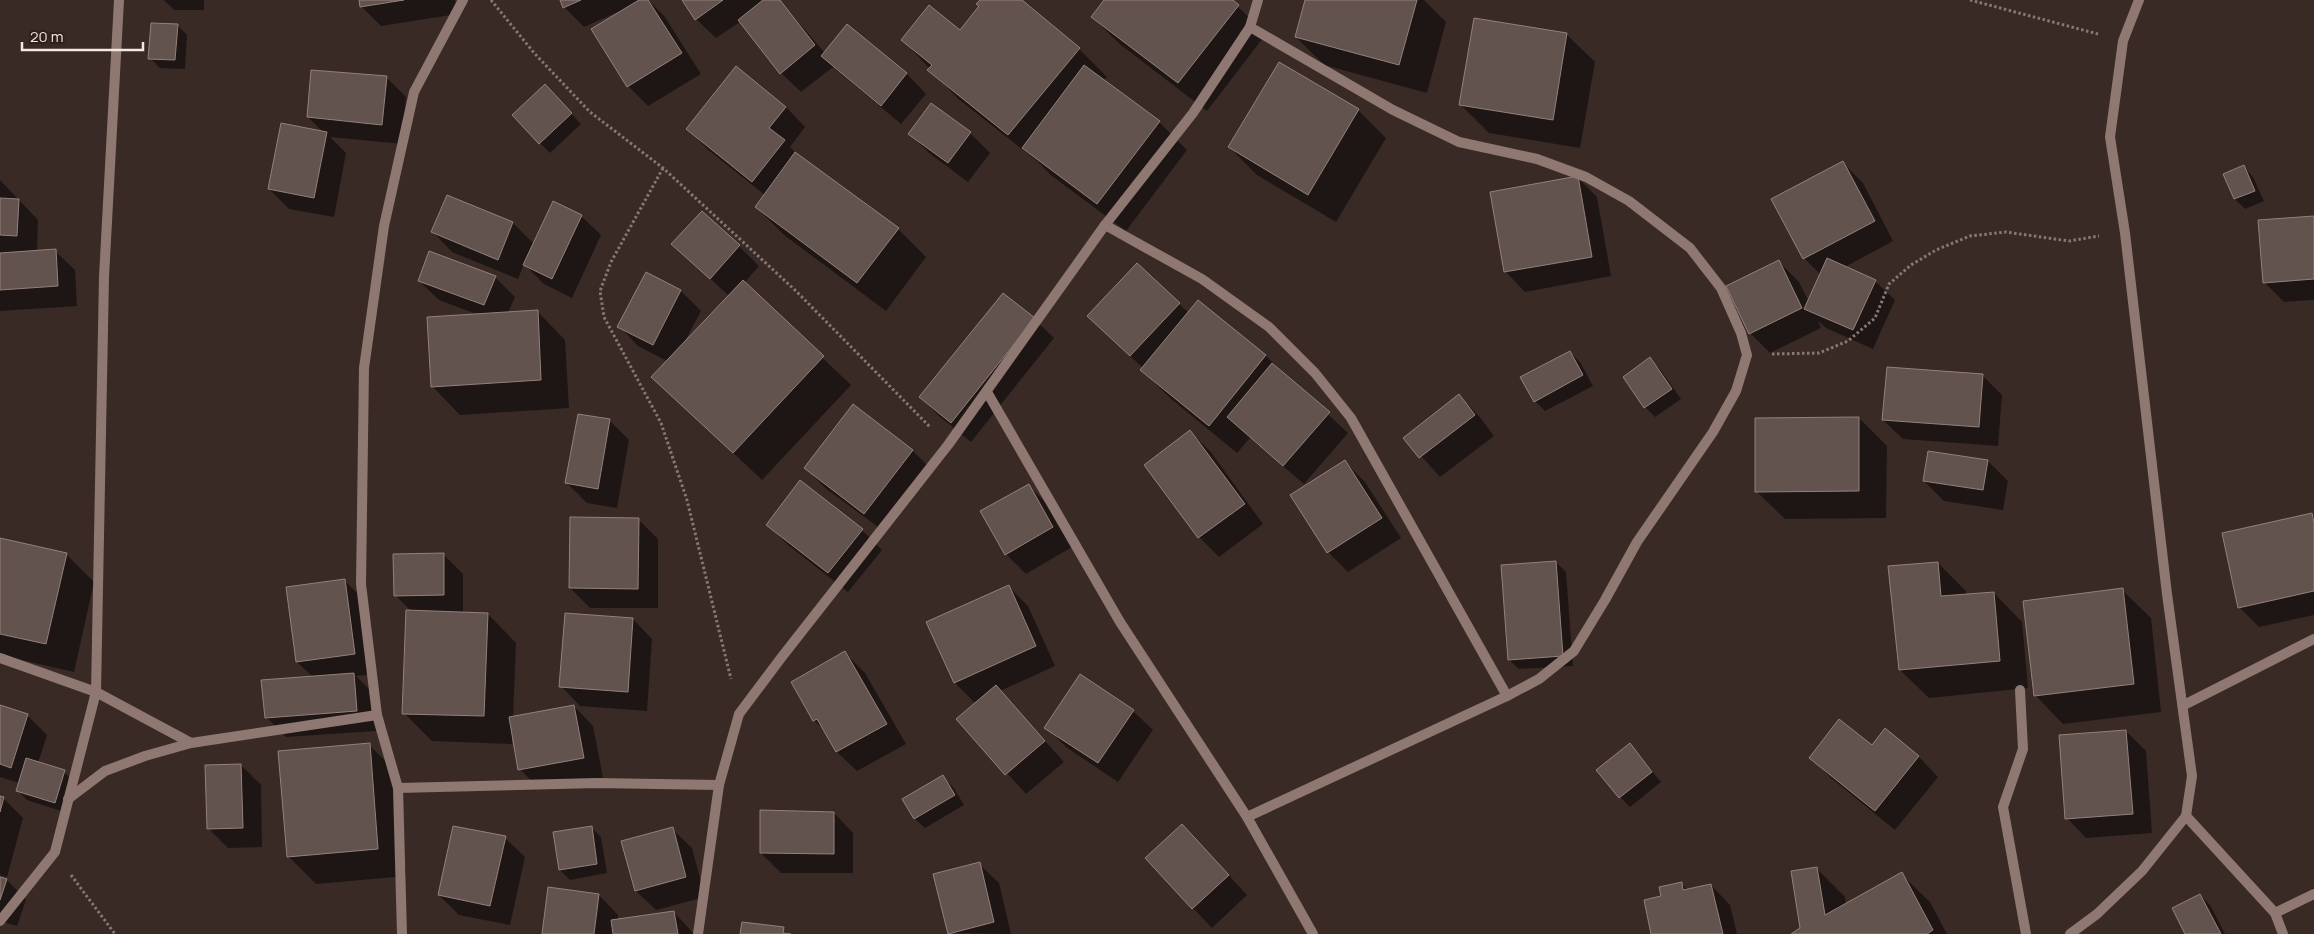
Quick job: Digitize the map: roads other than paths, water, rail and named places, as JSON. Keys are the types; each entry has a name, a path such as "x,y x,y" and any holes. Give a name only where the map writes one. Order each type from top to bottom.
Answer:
{"street":[{"path":"0,922 54,852 96,692 104,276 119,0"},
{"path":"402,934 398,788 377,715 361,584 364,368 384,226 414,92 463,0"},
{"path":"698,934 719,785 740,714 781,658 948,445 1104,225 1193,113 1250,27 1258,0"},
{"path":"2070,934 2098,914 2142,871 2186,816 2192,776 2168,594 2125,233 2110,137 2123,41 2139,0"},
{"path":"1247,817 1508,696 1539,679 1574,651 1606,600 1637,542 1713,432 1736,391 1747,355 1741,332 1721,288 1690,248 1629,201 1586,177 1536,159 1459,142 1393,110 1250,27"},
{"path":"1104,225 1202,279 1270,327 1315,373 1351,418 1508,696"},
{"path":"987,392 1120,622 1247,817 1313,934"},
{"path":"2184,705 2314,639"},
{"path":"0,658 96,692 191,743"},
{"path":"2020,690 2023,748 2003,807 2026,934"},
{"path":"68,799 105,771 145,756 191,743 377,715"},
{"path":"398,788 597,783 719,785"},
{"path":"2186,816 2275,913 2284,934"},
{"path":"2275,913 2314,894"}]}
